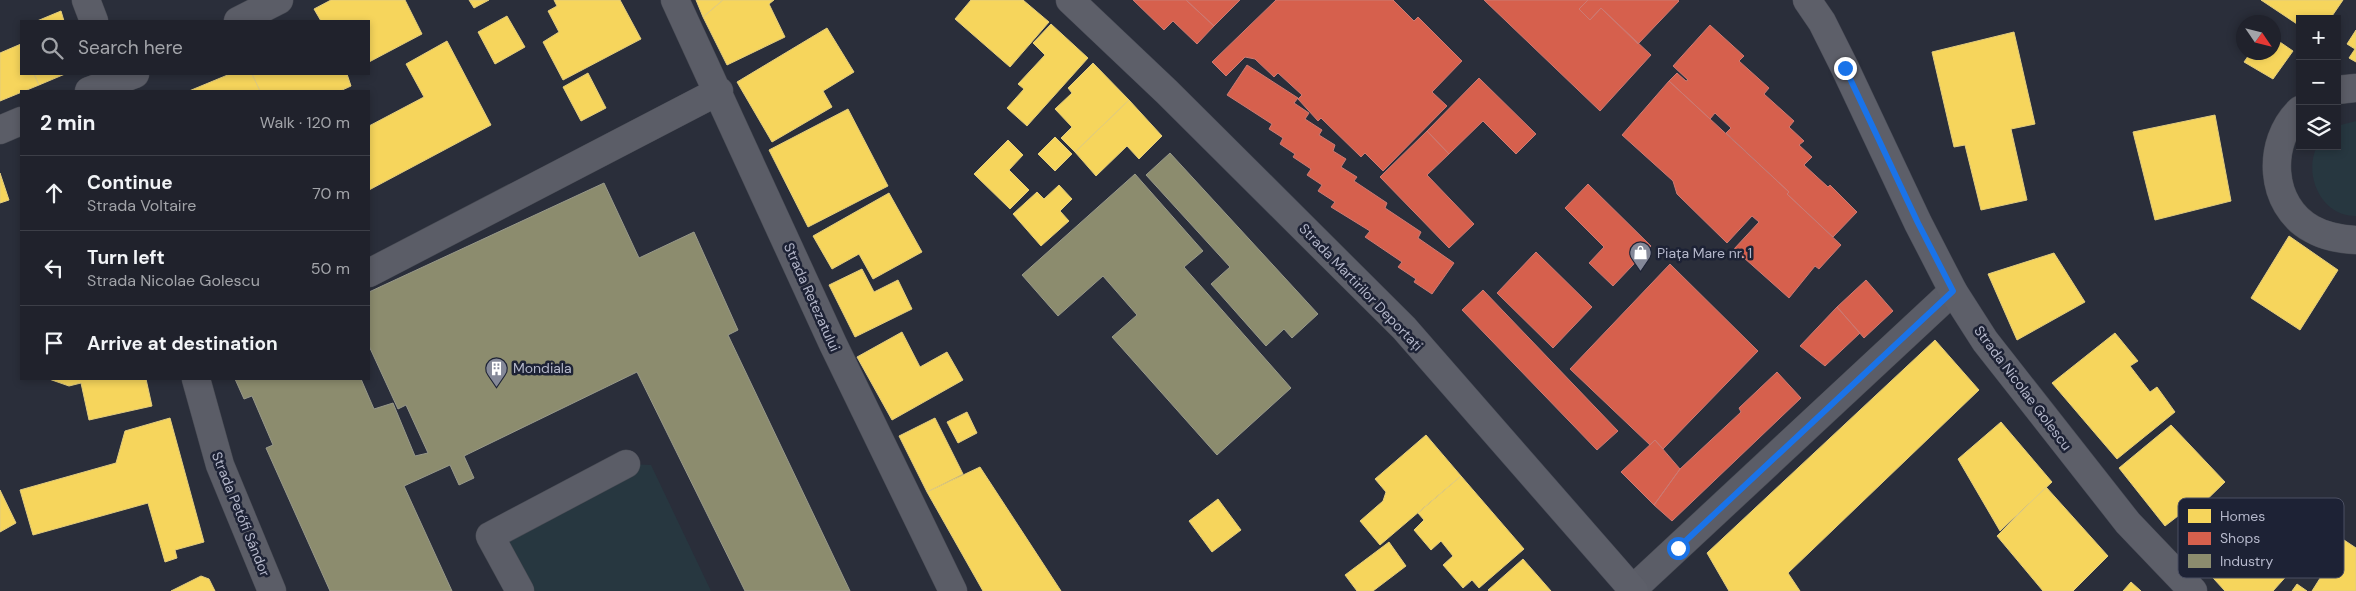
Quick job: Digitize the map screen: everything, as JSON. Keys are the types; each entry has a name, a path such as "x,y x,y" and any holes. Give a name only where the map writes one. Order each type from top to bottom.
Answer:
{"main road":[{"name":"Strada Martirilor Deportați","path":"1070,0 1167,92 1404,328 1634,590"},
{"name":"Strada Nicolae Golescu","path":"1807,0 1822,22 1918,223 1953,291 1985,341 2128,523 2178,575"},
{"name":"Strada Nicolae Golescu","path":"2181,578 2193,591"}],"street":[{"path":"86,0 94,20"},
{"path":"240,20 279,0"},
{"name":"Strada Retezatului","path":"675,0 719,91 833,344 953,591"},
{"path":"92,90 126,79"},
{"path":"2341,90 2356,88"},
{"path":"370,272 719,91"},
{"path":"2296,114 2280,140 2276,164 2280,189 2292,211 2310,228 2334,238 2356,240"},
{"path":"0,130 20,121"},
{"path":"1634,590 1953,291"},
{"name":"Strada Petőfi Sándor","path":"196,380 220,465 272,591"},
{"path":"520,591 490,536 626,464"}],"shaded area":[{"path":"2356,121 2356,216 2344,214 2333,209 2325,201 2318,192 2312,169 2316,150 2341,150 2341,125"},
{"path":"626,464 651,465 711,591 520,591 490,536"}],"building: Homes":[{"path":"331,0 405,0 422,34 370,61 370,20 320,20 314,9"},
{"path":"469,0 489,0 474,8"},
{"path":"554,0 620,0 641,39 563,80 543,42 559,32 548,11 557,6"},
{"path":"696,0 723,0 703,17"},
{"path":"723,0 774,0 769,4 785,37 727,65 703,17"},
{"path":"971,0 1023,0 1049,22 1010,67 955,19"},
{"path":"2261,0 2343,0 2333,15 2296,15 2296,23"},
{"path":"61,11 64,20 39,20"},
{"path":"507,16 525,47 495,64 478,32"},
{"path":"1051,24 1088,58 1027,126 1007,108 1024,89 1018,84 1045,55 1033,43"},
{"path":"827,28 854,72 823,91 832,107 772,142 737,82"},
{"path":"2356,30 2356,62 2349,58 2355,49 2347,44"},
{"path":"2014,32 2035,124 2011,129 2027,200 1981,210 1965,145 1954,147 1932,52"},
{"path":"447,41 491,125 370,189 370,125 424,97 406,64"},
{"path":"2281,43 2293,51 2273,79 2244,62 2245,60 2281,60"},
{"path":"20,44 20,75 34,75 39,85 27,90 20,90 20,93 0,101 0,53"},
{"path":"1093,63 1129,100 1075,152 1061,138 1072,127 1055,109 1072,93 1068,88"},
{"path":"588,73 606,108 581,121 563,87"},
{"path":"34,75 63,75 39,85"},
{"path":"228,75 252,75 260,90 191,90"},
{"path":"252,75 347,75 351,86 342,90 260,90"},
{"path":"1129,100 1162,136 1139,159 1127,146 1096,176 1075,152"},
{"path":"848,109 888,186 808,227 769,150"},
{"path":"2215,115 2231,201 2155,220 2133,132"},
{"path":"1055,137 1072,154 1055,171 1038,154"},
{"path":"1008,140 1023,155 1009,170 1029,190 1010,209 974,174"},
{"path":"0,173 9,200 0,203"},
{"path":"1059,185 1072,199 1060,211 1069,221 1041,246 1013,214 1037,192 1044,199"},
{"path":"889,193 922,252 873,279 859,254 832,269 813,236"},
{"path":"2289,236 2338,270 2300,330 2251,298"},
{"path":"2054,253 2085,302 2017,340 1988,274"},
{"path":"862,269 874,292 898,280 912,309 855,337 829,285"},
{"path":"902,332 920,367 947,352 963,380 892,420 857,357"},
{"path":"2115,333 2138,361 2130,366 2150,392 2157,387 2175,412 2117,459 2052,383"},
{"path":"1935,340 1979,390 1788,573 1800,591 1729,591 1707,553"},
{"path":"52,380 146,380 152,406 89,420 81,383 69,386"},
{"path":"967,412 977,433 958,443 947,422"},
{"path":"170,418 204,542 175,550 177,558 165,562 148,503 33,535 20,490 116,463 125,431"},
{"path":"935,418 963,474 927,492 899,436"},
{"path":"2001,422 2052,482 2000,531 1958,459"},
{"path":"2171,425 2225,482 2209,498 2178,498 2178,516 2165,526 2119,468"},
{"path":"1426,435 1461,476 1380,545 1360,521 1383,501 1386,492 1375,479"},
{"path":"980,467 1061,591 983,591 927,492"},
{"path":"1461,476 1524,549 1479,588 1472,580 1463,588 1443,565 1453,556 1441,541 1431,550 1414,530 1424,520 1418,513"},
{"path":"2046,487 2108,556 2073,591 2043,591 1997,536"},
{"path":"0,490 16,523 0,532"},
{"path":"1218,499 1241,530 1212,552 1189,521"},
{"path":"2344,540 2356,548 2356,591 2312,591 2320,578 2344,578"},
{"path":"1389,542 1406,566 1373,591 1357,591 1345,575"},
{"path":"1523,559 1551,591 1488,590"},
{"path":"201,576 209,579 215,591 171,591"},
{"path":"2213,578 2285,578 2273,591 2225,591"},
{"path":"2131,582 2141,591 2123,591"},
{"path":"2297,584 2307,591 2292,591"}],"building: Shops":[{"path":"1133,0 1186,0 1214,26 1197,44 1173,21 1164,30"},
{"path":"1186,0 1240,0 1214,26"},
{"path":"1276,0 1393,0 1414,21 1418,17 1462,61 1432,92 1447,106 1383,171 1365,153 1361,157 1321,118 1318,121 1298,99 1302,95 1278,73 1274,77 1255,59 1245,57 1226,76 1212,62"},
{"path":"1484,0 1588,0 1579,9 1590,20 1601,8 1651,55 1600,111"},
{"path":"1588,0 1679,1 1638,44 1601,8 1590,20 1579,9"},
{"path":"1710,25 1744,56 1739,61 1769,88 1764,94 1794,121 1789,127 1804,141 1799,145 1812,157 1804,165 1828,187 1830,185 1857,212 1833,237 1787,194 1789,192 1726,133 1731,128 1715,113 1710,119 1669,81 1677,73 1686,81 1688,80 1673,66"},
{"path":"1247,65 1298,98 1294,103 1309,113 1305,119 1322,130 1319,135 1335,145 1333,151 1346,159 1341,167 1357,177 1354,181 1387,203 1385,208 1421,232 1418,238 1454,263 1432,294 1414,282 1416,279 1398,267 1402,262 1365,237 1370,231 1331,207 1335,202 1318,191 1322,185 1307,175 1311,169 1293,157 1295,154 1280,144 1283,138 1269,129 1272,124 1227,95"},
{"path":"1479,78 1536,134 1516,154 1483,121 1449,154 1427,131"},
{"path":"1669,81 1789,192 1787,194 1841,245 1819,269 1815,266 1789,298 1734,249 1759,222 1752,216 1727,243 1677,194 1673,181 1622,135"},
{"path":"1427,131 1449,154 1427,175 1474,224 1449,248 1380,177"},
{"path":"1588,184 1651,246 1613,286 1589,263 1604,247 1565,208"},
{"path":"1536,252 1592,307 1553,348 1497,293"},
{"path":"1670,264 1758,351 1663,449 1655,440 1650,445 1570,369"},
{"path":"1866,280 1893,311 1864,338 1837,307"},
{"path":"1483,290 1618,431 1597,450 1462,310"},
{"path":"1837,307 1860,333 1825,366 1800,346"},
{"path":"1777,372 1801,398 1672,521 1654,505 1680,469 1741,412 1739,408"},
{"path":"1655,440 1680,469 1654,505 1621,472"}],"building: Industry":[{"path":"1170,153 1318,314 1292,338 1284,329 1266,346 1211,284 1230,267 1146,175"},
{"path":"1135,174 1203,251 1184,267 1291,388 1217,455 1112,337 1137,315 1103,276 1058,316 1022,275"},
{"name":"Mondiala","path":"604,183 639,258 694,232 738,330 728,335 850,591 745,591 637,372 464,456 474,478 459,485 450,465 404,486 452,591 330,591 266,448 273,445 252,396 244,399 235,380 361,380 374,409 393,403 415,456 428,453 406,405 398,409 370,348 370,292"}],"place":[{"name":"Piața Mare nr. 1","path":"1641,272"},
{"name":"Mondiala","path":"497,387"}],"route":[{"path":"1678,548 1953,291 1918,223 1845,68"}]}
